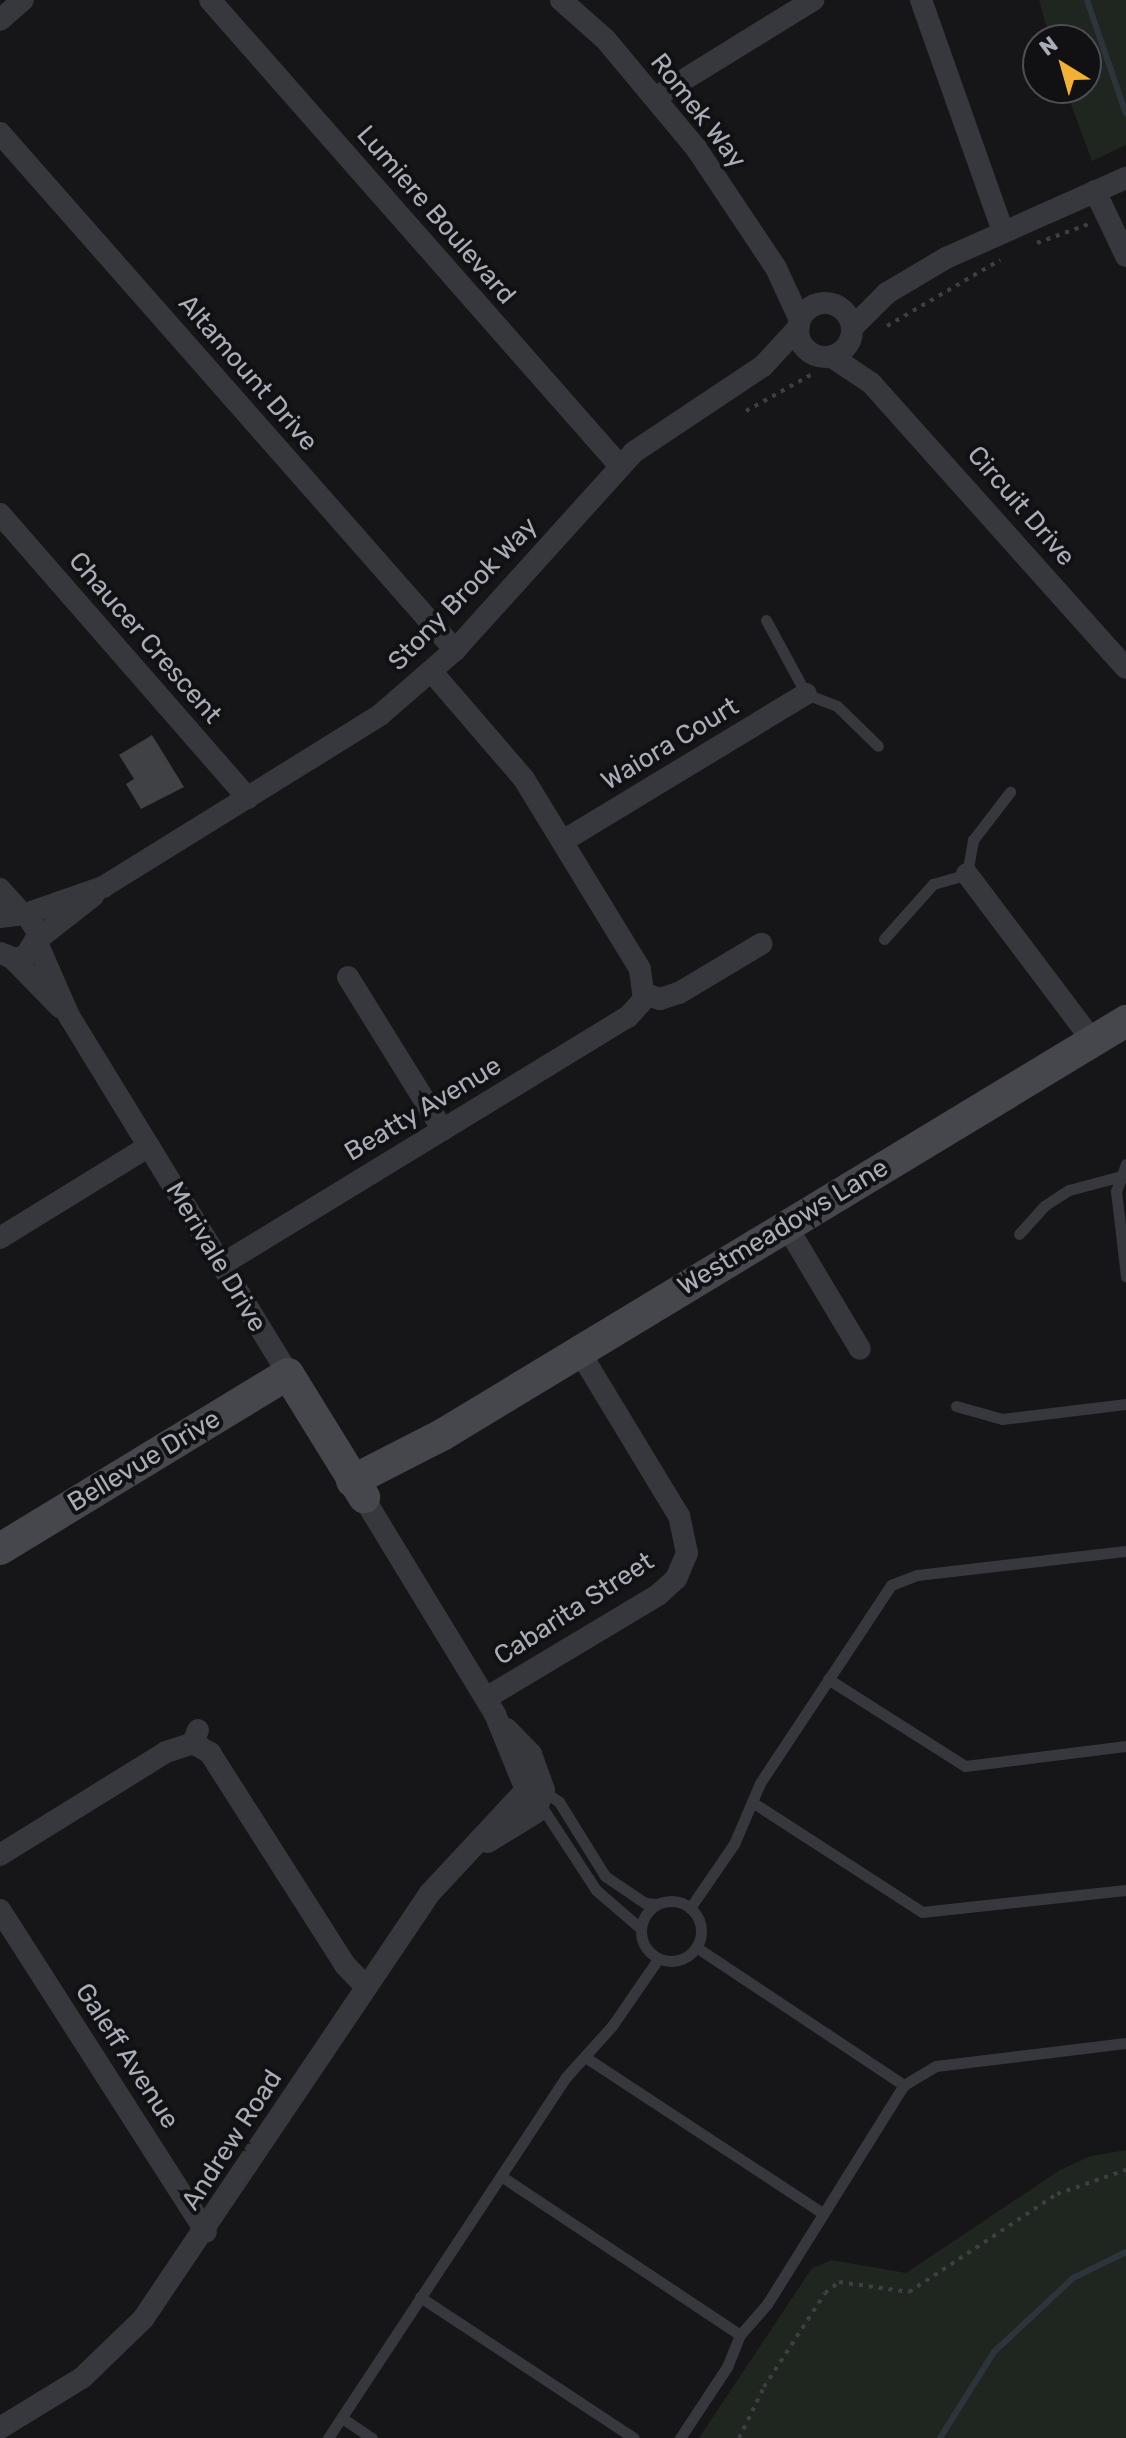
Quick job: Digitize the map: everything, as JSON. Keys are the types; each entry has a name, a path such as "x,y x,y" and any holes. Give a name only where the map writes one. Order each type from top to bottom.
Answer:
{"street":[{"path":"0,20 23,0"},
{"name":"Lumiere Boulevard","path":"210,0 620,466"},
{"name":"Romek Way","path":"561,0 656,97 776,268 800,323"},
{"path":"656,97 813,0"},
{"path":"921,0 1002,229"},
{"name":"Altamount Drive","path":"0,133 455,650"},
{"path":"842,351 801,343 800,323 811,308 887,293 1002,229 1126,178"},
{"path":"1095,191 1126,256"},
{"name":"Romek Way","path":"776,268 830,304"},
{"path":"842,351 887,293"},
{"path":"830,304 847,314 842,351"},
{"name":"Stony Brook Way","path":"4,956 26,956 38,941 103,887 380,715 455,650 620,466 662,430 763,366 800,323"},
{"name":"Stony Brook Way","path":"763,366 842,351"},
{"name":"Circuit Drive","path":"842,351 1126,668"},
{"name":"Chaucer Crescent","path":"0,514 248,798"},
{"path":"432,672 524,779 640,969 646,994 660,999 679,993 761,944"},
{"name":"Waiora Court","path":"563,841 806,694"},
{"path":"967,874 1092,1040"},
{"name":"Stony Brook Way","path":"16,915 103,887"},
{"name":"Merivale Drive","path":"0,889 16,915 37,925 38,941 69,1016 358,1489"},
{"name":"Merivale Drive","path":"4,956 69,1016"},
{"path":"348,977 443,1130"},
{"name":"Beatty Avenue","path":"221,1265 628,1017 646,994"},
{"name":"Westmeadows Lane","path":"358,1489 579,1351 1126,1021"},
{"path":"0,1238 149,1146"},
{"path":"786,1225 860,1349"},
{"name":"Cabarita Street","path":"486,1698 658,1595 676,1579 687,1553 679,1516 579,1351"},
{"name":"Bellevue Drive","path":"0,1549 288,1374"},
{"path":"358,1489 486,1698 536,1794"},
{"path":"0,1855 195,1736 210,1753 345,1965 366,1987"},
{"name":"Andrew Road","path":"0,2428 63,2393 109,2356 172,2282 430,1893 476,1846 536,1794"},
{"name":"Galeff Avenue","path":"0,1910 206,2232"}],"lane":[{"path":"766,620 794,663 806,694 837,706 878,746"},
{"path":"884,939 933,884 967,874 973,840 1010,792"},
{"path":"1126,1164 1118,1177 1126,1276"},
{"path":"1019,1234 1044,1206 1069,1190 1118,1177"},
{"path":"956,1406 1002,1419 1126,1404"},
{"path":"690,1908 734,1844 752,1802 884,1594 906,1577 1126,1551"},
{"path":"828,1679 965,1766 1126,1746"},
{"path":"536,1794 559,1802 605,1876 645,1903 674,1901 690,1908 700,1926 696,1947 679,1960 658,1959 644,1946 640,1928 596,1890 536,1794"},
{"path":"752,1802 922,1912 1126,1890"},
{"path":"640,1928 658,1904"},
{"path":"696,1947 904,2085"},
{"path":"328,2438 501,2176 658,1959"},
{"path":"680,2438 727,2367 740,2335 767,2304 821,2212 904,2085 936,2066 1126,2043"},
{"path":"585,2057 821,2212"},
{"path":"501,2176 740,2335"},
{"path":"420,2297 634,2438"},
{"path":"342,2418 372,2438"}],"path":[{"path":"1035,244 1104,215"},
{"path":"746,411 811,371 834,381 842,351 870,346 873,334 1010,255"},
{"path":"739,2438 764,2387 825,2293 839,2282 909,2292 1057,2194 1126,2170"}],"shaded area":[{"path":"1039,0 1126,0 1126,145 1092,161 1071,104 1102,104 1102,24 1046,24"},
{"path":"1126,2150 1126,2438 699,2438 812,2268 832,2260 906,2273 1060,2170 1091,2156"}],"building":[{"path":"152,735 184,787 141,809 126,784 134,779 119,755"}],"waterway":[{"path":"1087,0 1126,114"},
{"path":"940,2438 994,2352 1073,2278 1126,2252"}]}
